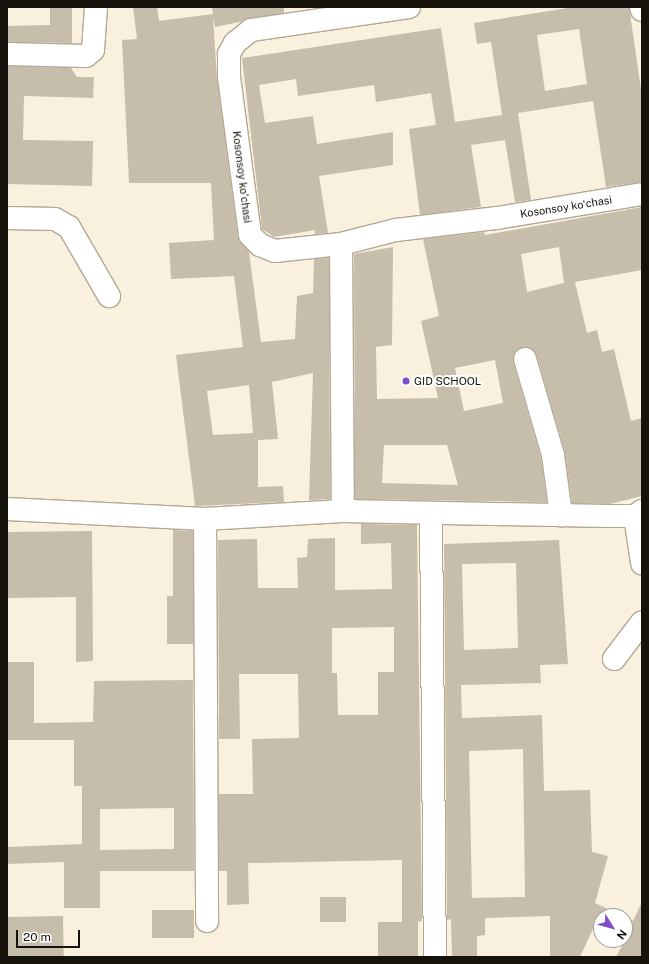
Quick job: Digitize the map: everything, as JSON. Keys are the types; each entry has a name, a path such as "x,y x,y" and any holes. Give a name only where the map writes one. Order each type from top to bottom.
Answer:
{"street":[{"path":"7,54 86,56 93,50 96,7"},
{"name":"Kosonsoy koʻchasi","path":"409,7 250,30 241,36 229,54 250,235 260,245 275,251 340,244 396,230 497,218 642,194"},
{"path":"7,218 55,219 68,227 109,296"},
{"path":"340,244 343,511"},
{"path":"526,359 553,455 561,516"},
{"path":"7,509 205,518 343,511 561,516 639,513 642,563"},
{"path":"431,513 434,957"},
{"path":"205,518 207,921"},
{"path":"614,659 642,622"}],"building":[{"path":"50,7 72,7 72,43 7,42 7,26 50,25"},
{"path":"133,7 157,7 159,21 213,14 212,7 284,7 284,13 215,27 213,16 217,79 238,237 249,252 261,342 295,339 297,296 313,293 314,259 329,258 330,499 309,500 313,373 272,382 278,439 258,440 258,487 283,486 284,502 195,506 176,355 243,347 234,276 171,279 169,243 214,240 211,183 129,183 122,40 137,39","holes":["249,385 253,433 213,435 207,391"]},
{"path":"574,7 629,7 642,96 642,182 606,187 593,101 518,113 531,200 515,202 505,140 471,145 481,207 420,215 409,129 436,125 431,93 376,102 374,85 298,96 296,79 259,85 265,123 313,116 317,144 393,132 393,165 319,176 328,233 315,234 315,230 274,237 262,229 242,58 441,28 455,122 502,115 491,42 477,44 474,23","holes":["579,29 587,84 545,91 537,35"]},
{"path":"7,66 71,68 77,77 94,77 93,98 24,96 23,140 93,141 92,186 7,184"},
{"path":"642,207 642,270 575,282 587,333 597,330 602,352 614,349 631,421 642,418 642,496 610,504 572,503 565,452 537,356 528,347 516,350 513,362 541,458 547,502 355,499 354,254 393,247 392,345 376,347 377,399 438,398 421,321 439,316 423,239 484,232 485,235","holes":["559,247 564,283 527,292 521,254","495,360 503,403 464,411 455,368","384,445 447,445 458,485 382,483"]},
{"path":"361,524 417,525 422,921 418,922 418,957 378,957 378,922 402,922 402,860 248,863 249,904 227,905 227,871 219,871 219,794 253,794 252,739 299,738 298,674 239,674 240,739 219,739 218,540 257,539 258,588 298,588 297,558 307,557 308,539 335,538 335,590 392,589 391,543 361,544","holes":["394,627 394,672 378,672 378,715 338,715 337,673 332,673 332,628"]},
{"path":"173,530 193,531 193,644 167,644 167,596 173,596"},
{"path":"92,531 93,661 76,662 76,597 7,598 7,532"},
{"path":"559,540 568,664 540,665 541,683 461,685 462,718 542,715 544,791 590,790 592,852 608,856 595,903 606,908 593,908 593,929 580,957 550,957 550,916 485,918 485,935 477,936 477,957 452,957 451,919 447,920 444,544","holes":["516,563 518,648 464,650 462,564","523,749 525,897 472,898 469,751"]},
{"path":"7,662 34,662 34,723 93,722 94,681 193,680 194,871 100,871 100,908 64,908 64,862 7,864 7,847 82,844 82,786 74,786 74,740 7,740","holes":["174,808 174,849 100,850 100,809"]},
{"path":"320,897 346,897 346,922 320,922"},
{"path":"642,902 642,957 616,957 621,948 633,948 633,921"},
{"path":"152,910 194,910 194,938 152,938"},
{"path":"63,916 64,957 8,957 7,917"}],"place":[{"name":"GID SCHOOL","path":"406,381"}]}
